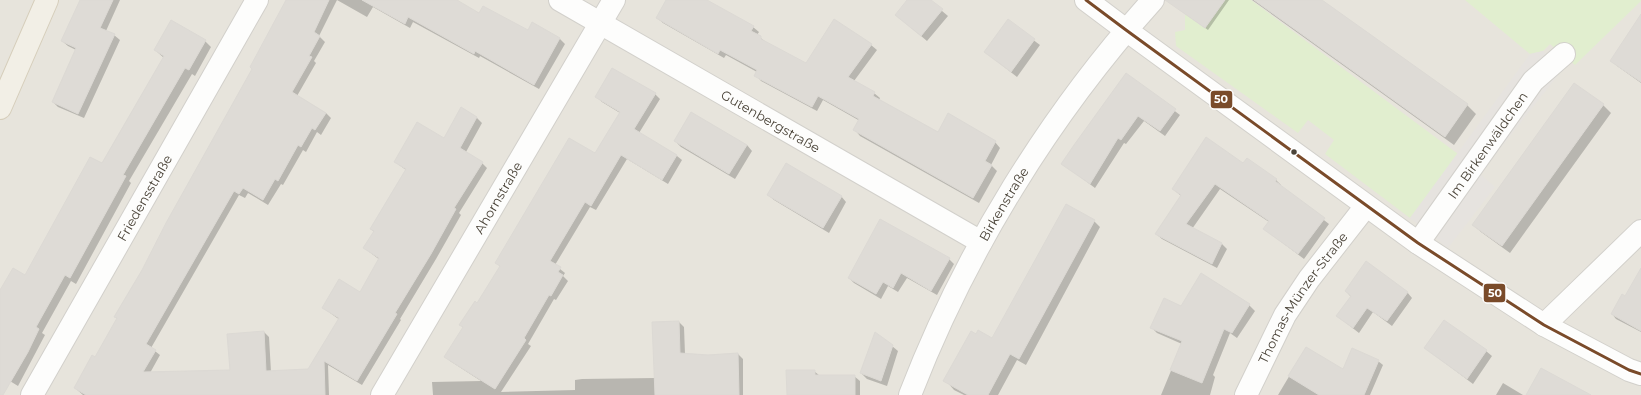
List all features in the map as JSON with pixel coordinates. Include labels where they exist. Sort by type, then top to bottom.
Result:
[{"type":"main road","points":[[0,108],[47,0]]},
{"type":"street","name":"Friedensstraße","points":[[32,395],[256,0]]},
{"type":"street","name":"Gutenbergstraße","points":[[560,0],[981,242]]},
{"type":"street","name":"Ahornstraße","points":[[382,395],[614,0]]},
{"type":"street","points":[[1086,0],[1418,243],[1544,325],[1629,370],[1641,374]]},
{"type":"street","name":"Birkenstraße","points":[[910,395],[926,352],[981,242],[1048,135],[1081,87],[1126,30],[1153,0]]},
{"type":"street","name":"Im Birkenwäldchen","points":[[1418,243],[1533,81],[1564,54]]},
{"type":"street","name":"Thomas-Münzer-Straße","points":[[1246,395],[1285,315],[1309,279],[1366,206]]},
{"type":"street","points":[[1544,325],[1641,231]]},
{"type":"shaded area","points":[[0,0],[1641,0],[1641,395],[0,395]]},
{"type":"shaded area","points":[[1543,51],[1563,69],[1480,174],[1495,187],[1448,248],[1410,218],[1530,54]]},
{"type":"green space","points":[[1215,0],[1251,0],[1458,154],[1410,218],[1325,154],[1334,140],[1308,120],[1298,133],[1176,46],[1175,32],[1185,30],[1185,14],[1205,28],[1215,14]]},
{"type":"green space","points":[[1465,0],[1641,1],[1575,65],[1550,44],[1543,51],[1530,54]]},
{"type":"building","points":[[80,0],[113,0],[100,28],[115,34],[78,114],[52,102],[76,48],[61,41]]},
{"type":"building","points":[[286,0],[329,0],[314,32],[320,36],[309,56],[312,57],[292,92],[326,113],[315,130],[312,128],[301,147],[298,145],[278,181],[275,179],[263,200],[243,188],[239,194],[234,191],[146,344],[156,350],[143,372],[230,370],[227,334],[264,331],[266,371],[308,369],[339,318],[322,308],[339,279],[360,292],[379,258],[363,248],[374,231],[370,229],[406,169],[394,162],[417,122],[444,138],[461,107],[477,117],[460,148],[483,162],[454,208],[456,209],[431,254],[395,313],[397,314],[357,381],[324,361],[325,395],[86,395],[74,388],[92,355],[95,357],[117,318],[114,317],[142,270],[166,223],[252,69],[250,67]]},
{"type":"building","points":[[362,0],[457,0],[479,13],[483,6],[528,30],[532,22],[560,38],[534,85],[475,51],[474,54],[408,17],[405,24]]},
{"type":"building","points":[[666,0],[707,0],[754,26],[751,31],[761,36],[761,39],[806,63],[834,19],[872,44],[848,77],[875,92],[873,96],[938,132],[948,113],[996,141],[985,161],[992,165],[973,198],[853,130],[859,119],[818,96],[812,107],[754,76],[757,70],[720,50],[718,54],[656,18]]},
{"type":"building","points":[[907,0],[931,0],[943,9],[921,36],[895,15]]},
{"type":"building","points":[[1165,0],[1225,0],[1205,28]]},
{"type":"building","points":[[1254,0],[1322,0],[1468,104],[1445,137]]},
{"type":"building","points":[[1641,14],[1641,82],[1610,61]]},
{"type":"building","points":[[1008,19],[1035,39],[1011,72],[984,52]]},
{"type":"building","points":[[171,20],[206,40],[189,70],[185,68],[123,175],[126,176],[70,278],[65,275],[36,327],[39,329],[28,352],[3,395],[0,395],[0,290],[13,268],[25,275],[90,157],[102,163],[164,56],[154,50]]},
{"type":"building","points":[[612,68],[656,93],[634,129],[677,155],[662,180],[621,155],[591,206],[585,202],[550,261],[561,267],[558,272],[563,275],[551,296],[549,295],[524,338],[526,340],[495,389],[444,357],[463,327],[459,325],[475,301],[477,303],[500,266],[495,263],[569,138],[595,153],[620,112],[595,97]]},
{"type":"building","points":[[1126,73],[1176,109],[1160,131],[1138,116],[1121,140],[1118,138],[1090,184],[1061,164]]},
{"type":"building","points":[[1574,83],[1604,104],[1502,246],[1472,225]]},
{"type":"building","points":[[691,112],[747,145],[729,174],[674,141]]},
{"type":"building","points":[[1206,137],[1243,163],[1247,158],[1277,179],[1275,181],[1325,218],[1298,254],[1263,229],[1269,221],[1215,184],[1186,224],[1222,243],[1212,264],[1155,234],[1181,195],[1172,189]]},
{"type":"building","points":[[786,163],[842,196],[823,228],[767,195]]},
{"type":"building","points":[[1066,204],[1095,220],[1019,359],[1010,354],[988,395],[968,395],[943,381],[971,331],[976,334],[978,330],[992,338]]},
{"type":"building","points":[[880,219],[950,258],[931,291],[901,273],[893,288],[883,282],[876,294],[848,278]]},
{"type":"building","points":[[1366,261],[1408,292],[1387,321],[1367,308],[1353,328],[1336,316],[1351,296],[1345,291]]},
{"type":"building","points":[[1641,268],[1641,331],[1611,314],[1622,294],[1625,296]]},
{"type":"building","points":[[1201,273],[1250,304],[1232,333],[1224,329],[1202,383],[1170,370],[1182,341],[1150,328],[1164,298],[1181,306]]},
{"type":"building","points":[[1444,320],[1487,350],[1467,379],[1424,348]]},
{"type":"building","points":[[679,321],[680,353],[708,355],[738,353],[739,395],[655,395],[652,322]]},
{"type":"building","points":[[875,332],[893,345],[881,381],[860,373]]},
{"type":"building","points":[[1306,347],[1343,369],[1352,348],[1379,360],[1364,395],[1319,395],[1288,376]]},
{"type":"building","points":[[1541,368],[1591,395],[1526,395]]},
{"type":"building","points":[[786,370],[815,370],[815,375],[855,375],[855,395],[787,395]]},
{"type":"transit line","name":"50","points":[[1086,0],[1418,243],[1544,325],[1629,370],[1641,374]]}]
